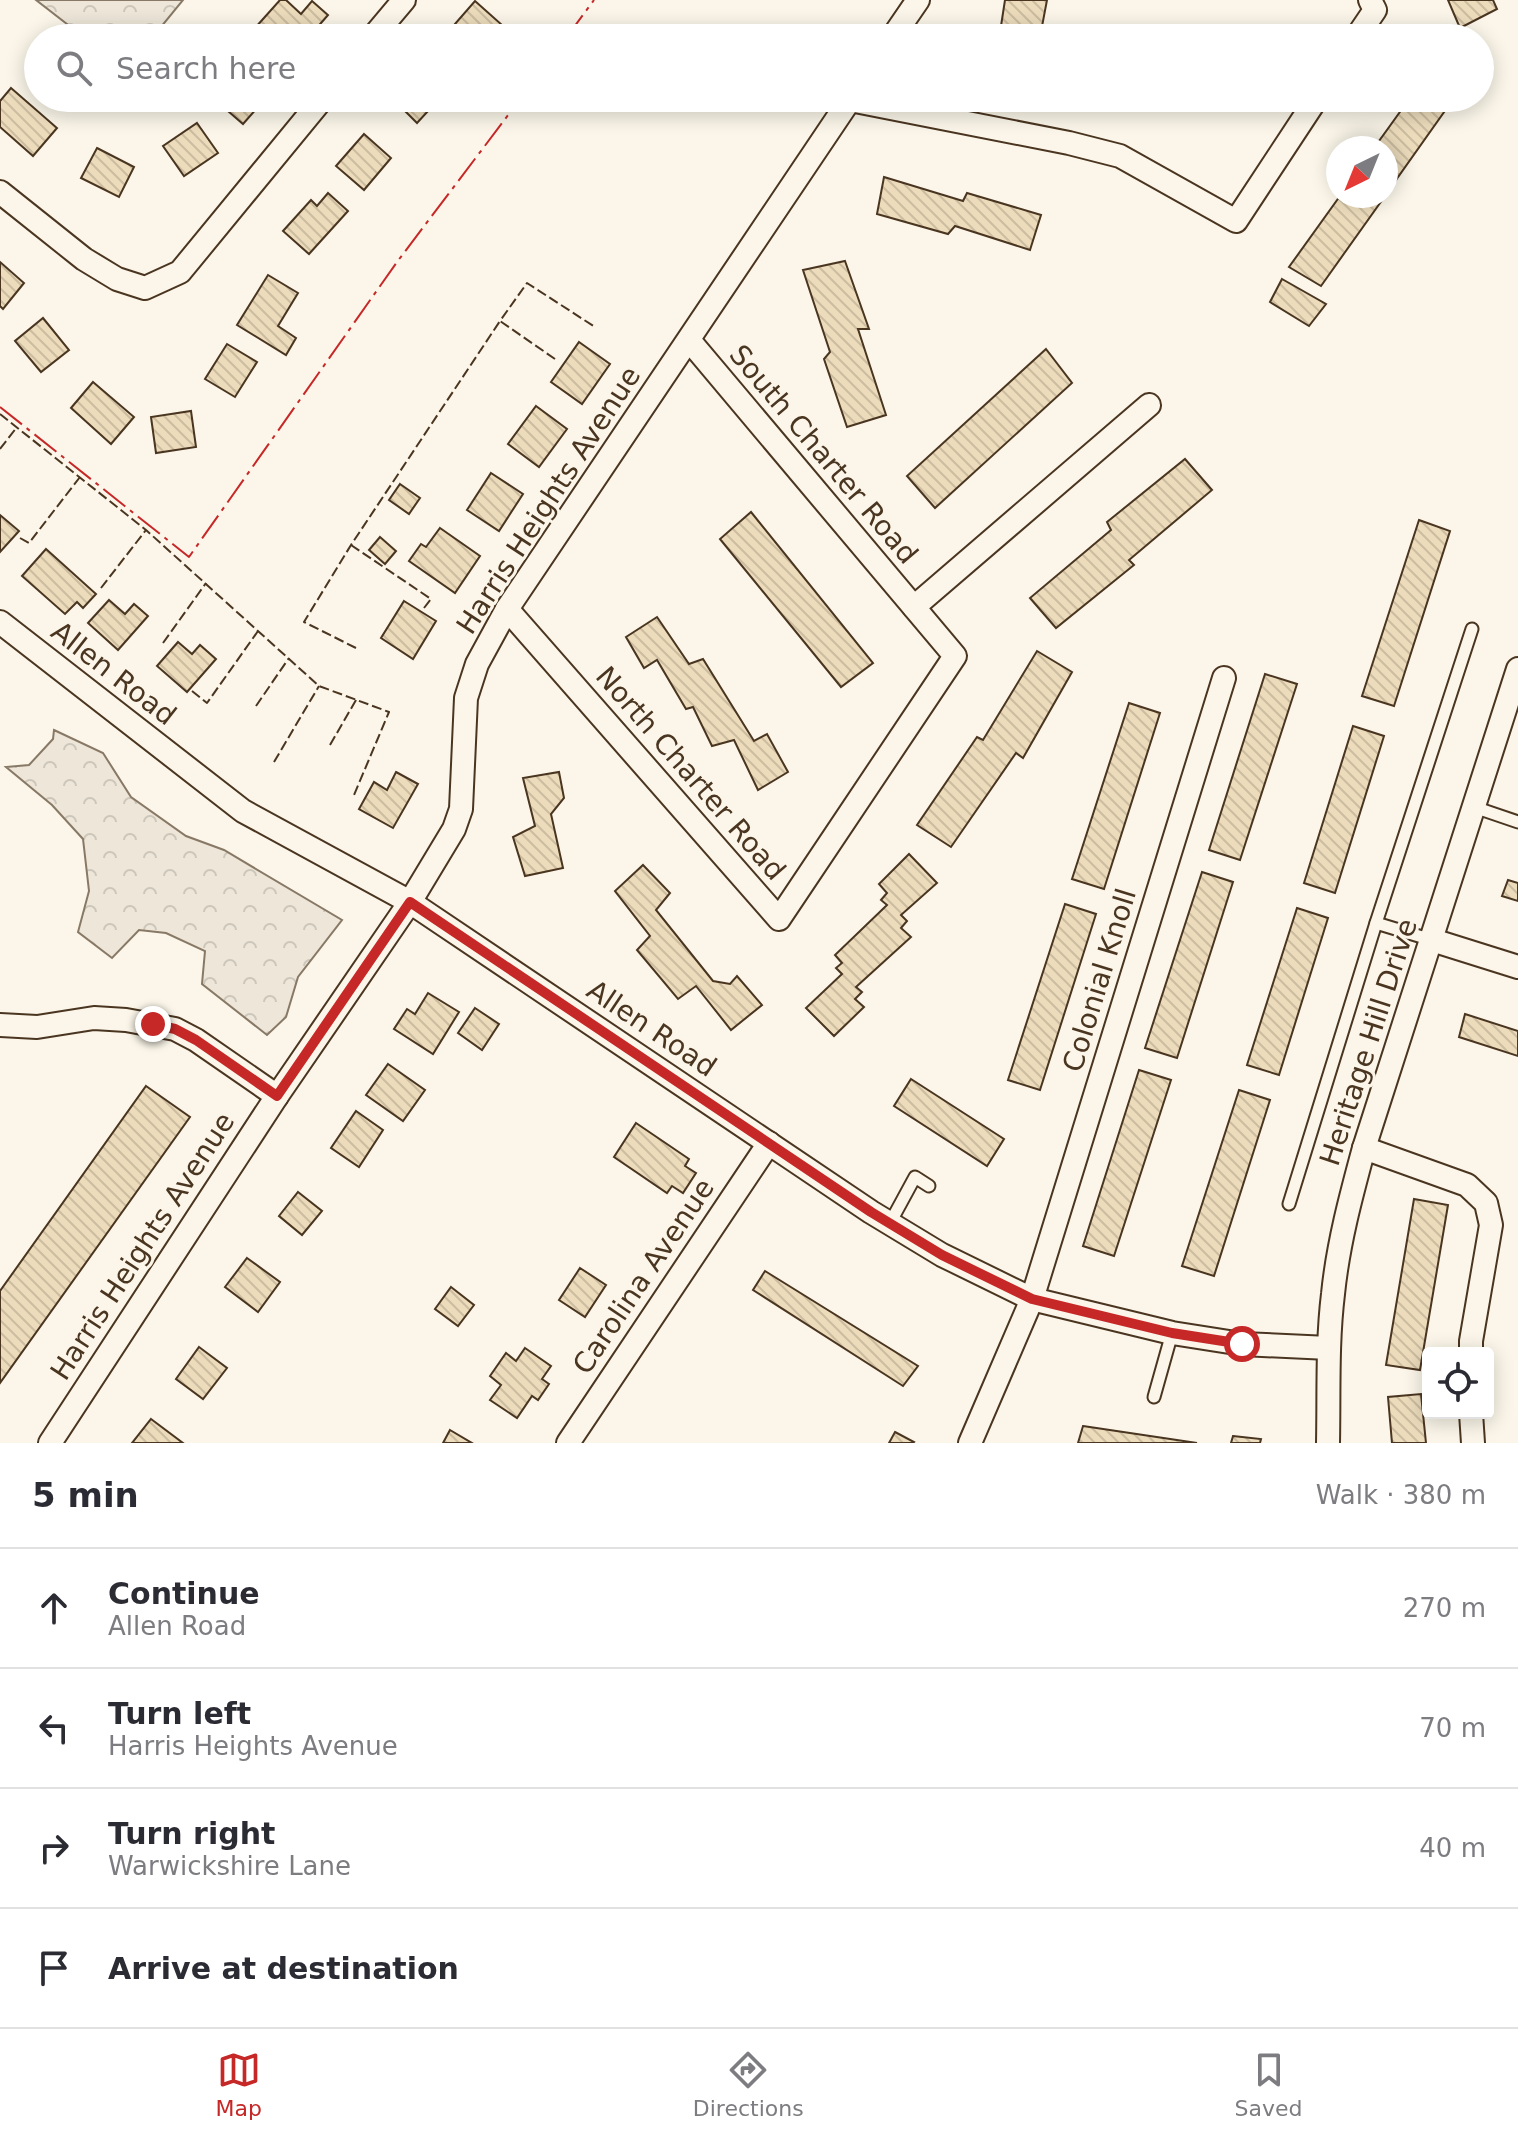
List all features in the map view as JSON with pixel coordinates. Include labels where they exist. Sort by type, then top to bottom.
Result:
[{"type":"street","points":[[384,24],[404,0]]},
{"type":"street","points":[[902,24],[918,0]]},
{"type":"street","points":[[1366,24],[1375,10],[1370,0]]},
{"type":"street","points":[[0,192],[84,259],[117,279],[145,288],[180,272],[311,112]]},
{"type":"street","name":"Harris Heights Avenue","points":[[50,1443],[277,1096],[410,902],[454,829],[461,809],[466,698],[477,664],[507,609],[842,112]]},
{"type":"street","points":[[915,112],[1120,156],[1236,221],[1308,112]]},
{"type":"street","name":"South Charter Road","points":[[689,340],[955,656]]},
{"type":"street","name":"South Charter Road","points":[[914,607],[1149,405]]},
{"type":"street","name":"North Charter Road","points":[[507,609],[779,919],[955,656]]},
{"type":"street","name":"Allen Road","points":[[0,622],[243,811],[410,902],[942,1255],[1032,1299],[1172,1333],[1242,1344],[1329,1348]]},
{"type":"street","name":"Heritage Hill Drive","points":[[1328,1443],[1333,1293],[1346,1216],[1364,1148],[1518,669]]},
{"type":"street","name":"Colonial Knoll","points":[[970,1443],[1032,1299],[1224,678]]},
{"type":"street","points":[[1432,940],[1518,967]]},
{"type":"street","points":[[0,1025],[37,1027],[94,1018],[175,1029],[277,1096]]},
{"type":"street","name":"Carolina Avenue","points":[[568,1443],[769,1143]]},
{"type":"street","points":[[1364,1148],[1467,1185],[1486,1203],[1491,1225],[1471,1347]]},
{"type":"street","points":[[1471,1419],[1473,1443]]},
{"type":"lane","points":[[1289,1204],[1472,629]]},
{"type":"lane","points":[[1474,807],[1518,822]]},
{"type":"lane","points":[[1376,923],[1432,940]]},
{"type":"lane","points":[[890,1223],[915,1177],[929,1186]]},
{"type":"lane","points":[[1154,1397],[1172,1333]]},
{"type":"green space","points":[[36,0],[183,0],[163,24],[67,24]]},
{"type":"green space","points":[[54,730],[103,753],[131,797],[186,836],[224,850],[342,920],[298,977],[286,1017],[267,1035],[202,984],[205,951],[166,933],[139,930],[112,958],[78,932],[89,891],[83,839],[52,805],[6,767],[29,765],[53,739]]},
{"type":"building","points":[[280,0],[286,0],[301,14],[312,1],[328,15],[320,24],[259,24]]},
{"type":"building","points":[[1005,0],[1047,0],[1042,24],[1001,24]]},
{"type":"building","points":[[1448,0],[1493,0],[1497,9],[1468,24],[1458,24]]},
{"type":"building","points":[[475,1],[501,24],[455,24]]},
{"type":"building","points":[[11,88],[24,99],[24,112],[39,112],[57,128],[33,156],[0,127],[0,101]]},
{"type":"building","points":[[229,112],[254,112],[243,124]]},
{"type":"building","points":[[406,112],[427,112],[417,123]]},
{"type":"building","points":[[1400,112],[1444,112],[1398,177],[1398,136],[1383,136]]},
{"type":"building","points":[[197,123],[218,153],[184,176],[163,146]]},
{"type":"building","points":[[364,134],[391,158],[364,190],[336,166]]},
{"type":"building","points":[[97,148],[134,167],[119,197],[81,178]]},
{"type":"building","points":[[884,177],[963,201],[967,193],[1041,215],[1030,250],[955,226],[948,234],[877,214]]},
{"type":"building","points":[[328,193],[348,211],[309,254],[283,231],[311,200],[317,206]]},
{"type":"building","points":[[1331,208],[1376,208],[1321,286],[1289,267]]},
{"type":"building","points":[[845,261],[869,329],[858,329],[886,415],[847,427],[824,359],[830,352],[803,270]]},
{"type":"building","points":[[0,262],[24,283],[3,309],[0,306]]},
{"type":"building","points":[[268,275],[298,293],[278,326],[296,338],[286,355],[237,325]]},
{"type":"building","points":[[1282,279],[1326,304],[1309,326],[1270,302]]},
{"type":"building","points":[[43,318],[69,350],[41,372],[15,341]]},
{"type":"building","points":[[579,342],[610,364],[582,404],[551,382]]},
{"type":"building","points":[[227,344],[257,362],[235,397],[205,379]]},
{"type":"building","points":[[1046,349],[1072,383],[935,508],[907,476]]},
{"type":"building","points":[[93,382],[134,417],[111,444],[71,408]]},
{"type":"building","points":[[536,406],[567,429],[539,467],[508,444]]},
{"type":"building","points":[[191,411],[196,447],[156,453],[151,417]]},
{"type":"building","points":[[1185,459],[1212,490],[1129,560],[1134,565],[1056,628],[1030,598],[1111,530],[1107,522]]},
{"type":"building","points":[[491,473],[523,494],[499,531],[467,510]]},
{"type":"building","points":[[400,484],[420,498],[409,514],[389,500]]},
{"type":"building","points":[[751,512],[873,663],[841,687],[720,539]]},
{"type":"building","points":[[0,515],[19,531],[0,552]]},
{"type":"building","points":[[1419,520],[1450,531],[1394,706],[1362,696]]},
{"type":"building","points":[[440,528],[480,556],[455,593],[409,561],[421,544],[426,547]]},
{"type":"building","points":[[380,537],[396,551],[385,564],[369,550]]},
{"type":"building","points":[[46,549],[96,594],[83,608],[77,602],[65,614],[22,576]]},
{"type":"building","points":[[109,600],[125,614],[134,604],[148,616],[118,650],[88,623]]},
{"type":"building","points":[[404,601],[436,621],[413,659],[381,638]]},
{"type":"building","points":[[657,617],[689,664],[703,659],[754,741],[767,734],[788,772],[758,790],[734,740],[712,746],[693,707],[686,709],[657,660],[644,668],[626,637]]},
{"type":"building","points":[[178,642],[192,654],[200,645],[216,659],[187,692],[157,666]]},
{"type":"building","points":[[1037,651],[1072,672],[1023,758],[1016,753],[951,847],[917,825],[977,737],[983,740]]},
{"type":"building","points":[[1265,674],[1297,684],[1240,860],[1209,850]]},
{"type":"building","points":[[1129,703],[1160,713],[1104,889],[1072,879]]},
{"type":"building","points":[[1353,726],[1384,736],[1335,893],[1304,883]]},
{"type":"building","points":[[396,772],[418,784],[393,828],[359,809],[374,782],[387,790]]},
{"type":"building","points":[[559,772],[564,798],[551,814],[563,868],[525,876],[513,837],[535,826],[523,778]]},
{"type":"building","points":[[909,854],[937,883],[901,915],[907,921],[901,928],[911,937],[856,987],[862,992],[855,999],[864,1007],[834,1036],[806,1008],[842,974],[836,968],[842,963],[835,955],[887,905],[881,900],[887,893],[879,884]]},
{"type":"building","points":[[643,865],[670,893],[656,910],[713,981],[730,984],[737,976],[762,1005],[731,1030],[696,986],[678,999],[637,950],[650,936],[615,891]]},
{"type":"building","points":[[1202,872],[1233,882],[1177,1058],[1145,1048]]},
{"type":"building","points":[[1508,880],[1518,883],[1518,901],[1502,896]]},
{"type":"building","points":[[1065,904],[1096,914],[1040,1090],[1008,1080]]},
{"type":"building","points":[[1297,908],[1328,918],[1279,1075],[1247,1065]]},
{"type":"building","points":[[428,993],[459,1012],[433,1054],[394,1029],[407,1009],[415,1014]]},
{"type":"building","points":[[475,1008],[499,1024],[482,1050],[458,1033]]},
{"type":"building","points":[[1465,1014],[1518,1031],[1518,1056],[1459,1037]]},
{"type":"building","points":[[388,1064],[425,1090],[403,1121],[366,1095]]},
{"type":"building","points":[[1139,1070],[1171,1080],[1114,1256],[1083,1246]]},
{"type":"building","points":[[911,1079],[1004,1139],[987,1166],[894,1106]]},
{"type":"building","points":[[146,1086],[190,1117],[0,1383],[0,1291]]},
{"type":"building","points":[[1239,1090],[1270,1100],[1214,1276],[1182,1266]]},
{"type":"building","points":[[356,1111],[383,1130],[359,1167],[331,1148]]},
{"type":"building","points":[[636,1123],[689,1159],[685,1166],[696,1173],[683,1193],[672,1186],[667,1193],[614,1157]]},
{"type":"building","points":[[298,1192],[322,1211],[302,1235],[279,1216]]},
{"type":"building","points":[[1414,1199],[1448,1205],[1420,1370],[1386,1365]]},
{"type":"building","points":[[247,1258],[280,1282],[258,1312],[225,1287]]},
{"type":"building","points":[[580,1268],[606,1285],[585,1317],[559,1300]]},
{"type":"building","points":[[765,1271],[918,1366],[903,1386],[753,1290]]},
{"type":"building","points":[[451,1287],[474,1305],[458,1326],[435,1309]]},
{"type":"building","points":[[199,1347],[227,1368],[203,1399],[176,1379]]},
{"type":"building","points":[[525,1348],[551,1366],[542,1379],[549,1384],[538,1400],[532,1396],[517,1418],[490,1400],[501,1385],[490,1376],[506,1353],[516,1361]]},
{"type":"building","points":[[1421,1394],[1426,1443],[1392,1443],[1388,1397]]},
{"type":"building","points":[[151,1419],[183,1443],[132,1443]]},
{"type":"building","points":[[1083,1426],[1197,1443],[1078,1443]]},
{"type":"building","points":[[450,1430],[472,1443],[443,1443]]},
{"type":"building","points":[[895,1432],[914,1442],[889,1443]]},
{"type":"building","points":[[1233,1436],[1261,1439],[1260,1443],[1231,1443]]},
{"type":"fence","points":[[555,359],[500,321],[527,283],[595,327]]},
{"type":"fence","points":[[356,648],[304,622],[351,545],[500,321]]},
{"type":"fence","points":[[0,414],[146,530],[319,686],[389,712],[354,795]]},
{"type":"fence","points":[[0,449],[17,427]]},
{"type":"fence","points":[[20,538],[29,543],[80,477]]},
{"type":"fence","points":[[101,588],[146,530]]},
{"type":"fence","points":[[351,545],[431,599],[424,608]]},
{"type":"fence","points":[[163,643],[206,583]]},
{"type":"fence","points":[[192,691],[207,703],[258,631]]},
{"type":"fence","points":[[256,706],[289,658]]},
{"type":"fence","points":[[274,762],[319,686]]},
{"type":"fence","points":[[330,745],[356,700]]},
{"type":"power","points":[[576,24],[594,0]]},
{"type":"power","points":[[0,407],[189,557],[397,262],[510,112]]},
{"type":"route","points":[[153,1024],[175,1029],[196,1040],[277,1096],[410,902],[871,1212],[942,1255],[1032,1299],[1172,1333],[1242,1344]]}]
